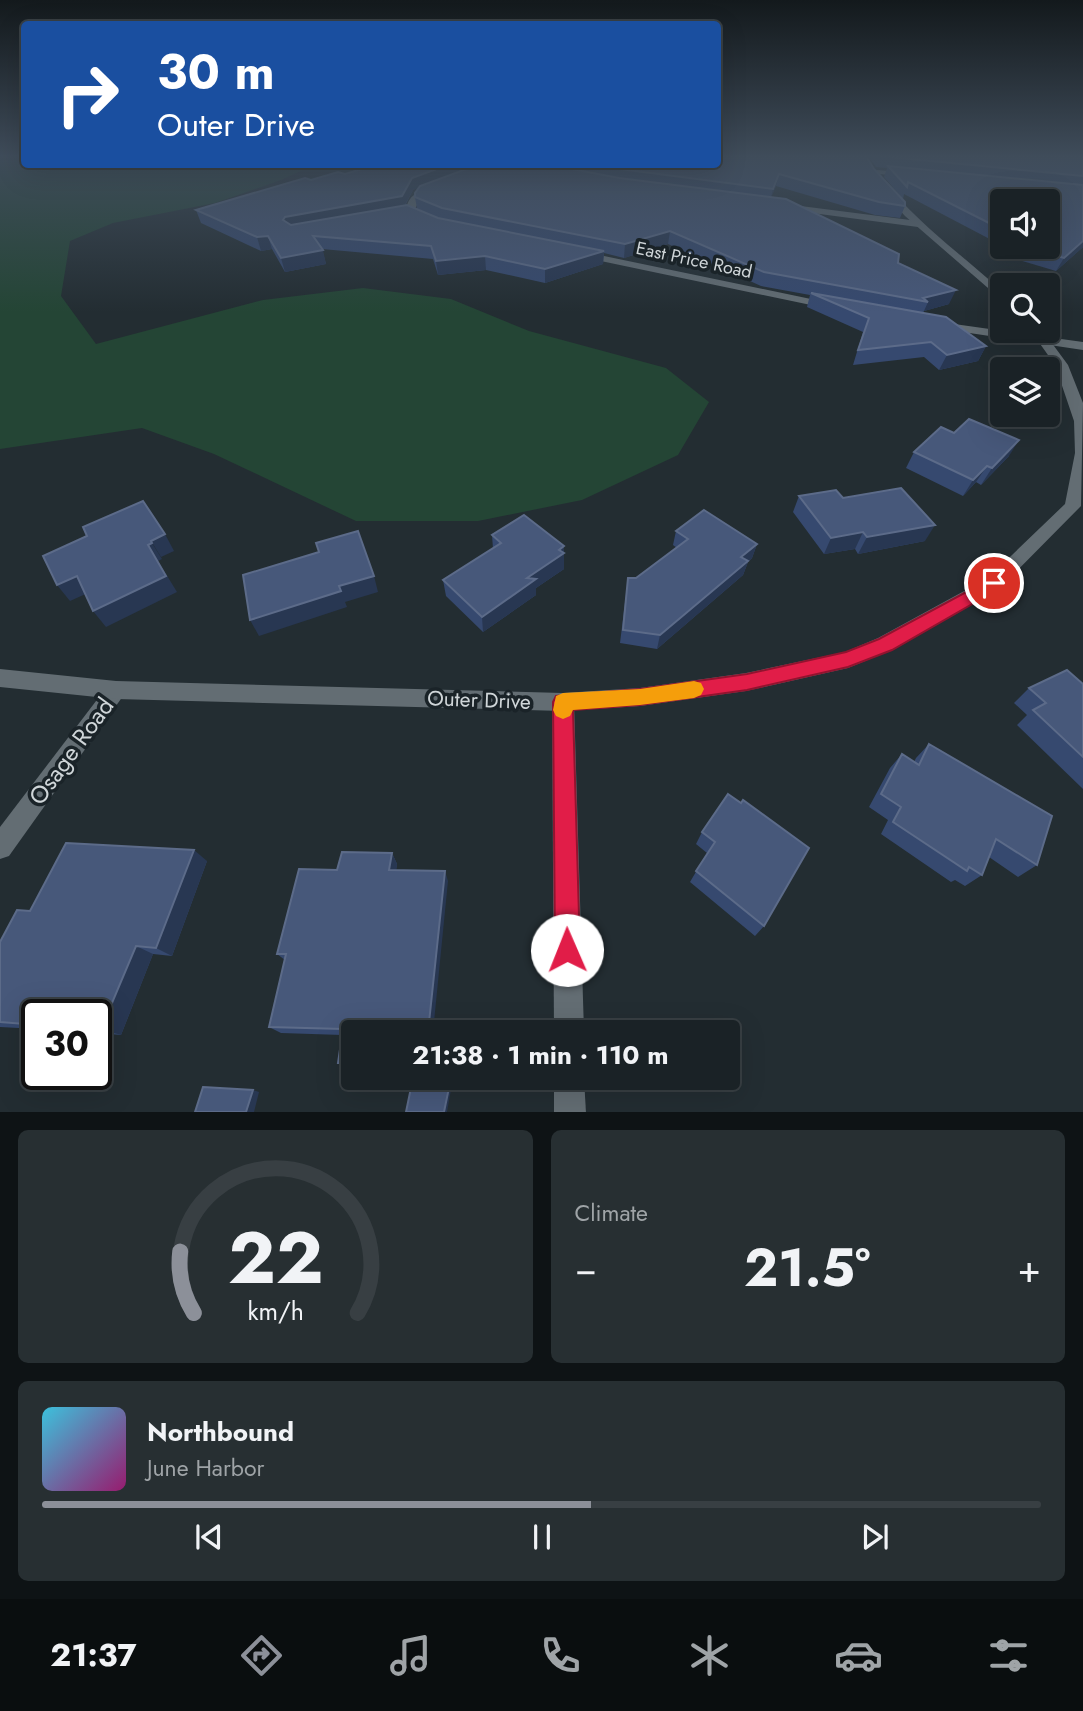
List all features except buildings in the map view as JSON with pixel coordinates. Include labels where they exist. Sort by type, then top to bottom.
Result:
[{"type":"street","points":[[410,208],[410,212]]},
{"type":"street","points":[[792,208],[918,224]]},
{"type":"street","points":[[903,208],[990,287]]},
{"type":"street","points":[[397,214],[410,212],[422,219]]},
{"type":"street","name":"East Price Road","points":[[566,251],[843,309]]},
{"type":"street","points":[[934,325],[990,333]]},
{"type":"street","points":[[1049,343],[1066,377],[1083,436],[1078,507]]},
{"type":"street","points":[[1057,343],[1083,346]]},
{"type":"street","name":"Outer Drive","points":[[0,678],[116,690],[563,702],[640,697],[747,682],[848,660],[885,644],[994,583],[1078,507]]},
{"type":"street","name":"Osage Road","points":[[0,847],[116,690]]},
{"type":"street","points":[[563,702],[569,1020]]},
{"type":"street","points":[[569,1090],[570,1112]]},
{"type":"green space","points":[[0,208],[190,208],[113,223],[70,241],[61,296],[96,344],[263,300],[363,288],[451,299],[529,331],[666,368],[709,402],[678,455],[582,500],[478,521],[356,521],[214,454],[142,428],[0,449]]},
{"type":"slow traffic","points":[[563,710],[563,702],[640,697],[694,689]]},
{"type":"route","points":[[567,950],[563,702],[640,697],[747,682],[848,660],[885,644],[994,583]]}]
